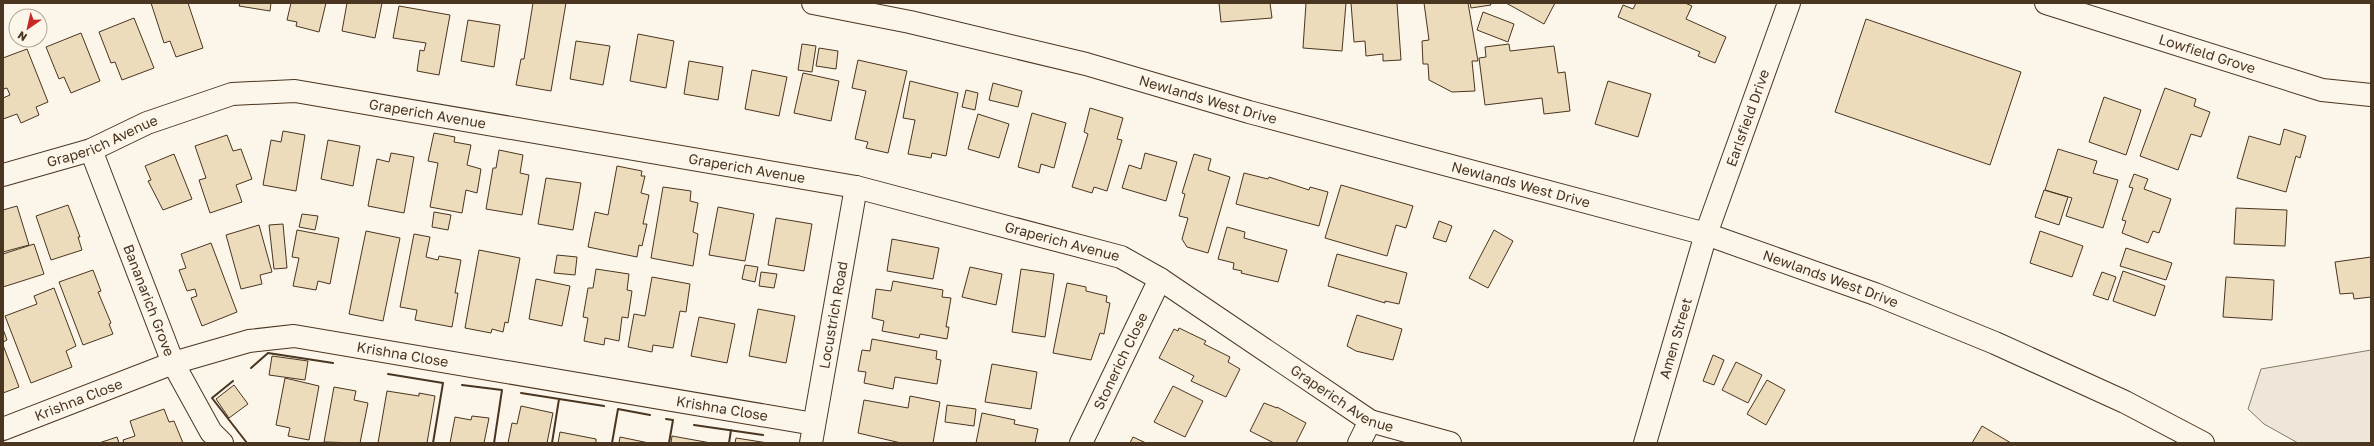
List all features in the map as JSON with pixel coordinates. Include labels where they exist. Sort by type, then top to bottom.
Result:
[{"type":"street","name":"Newlands West Drive","points":[[813,3],[910,22],[1086,64],[1249,112],[1706,234],[1875,294],[1995,343],[2125,402],[2203,443]]},
{"type":"street","name":"Earlsfield Drive","points":[[1706,234],[1789,3]]},
{"type":"street","name":"Lowfield Grove","points":[[2046,3],[2322,90],[2371,95]]},
{"type":"street","name":"Graperich Avenue","points":[[3,176],[91,150],[147,123],[232,94],[295,91],[856,186],[1121,257],[1160,279],[1370,421],[1450,443]]},
{"type":"street","name":"Bananarich Grove","points":[[91,150],[173,364],[211,432],[222,443]]},
{"type":"street","name":"Locustrich Road","points":[[812,433],[856,186]]},
{"type":"street","name":"Amen Street","points":[[1645,443],[1706,234]]},
{"type":"street","name":"Stonerich Close","points":[[1081,443],[1160,279]]},
{"type":"street","name":"Krishna Close","points":[[3,429],[173,364],[249,341],[294,336],[812,433]]},
{"type":"street","points":[[1359,443],[1370,421]]},
{"type":"shaded area","points":[[2371,350],[2371,443],[2298,443],[2264,424],[2248,409],[2261,369]]},
{"type":"building","points":[[151,3],[188,3],[203,48],[176,57],[170,41],[164,43]]},
{"type":"building","points":[[240,3],[271,3],[270,11],[239,6]]},
{"type":"building","points":[[291,3],[326,3],[319,32],[296,26],[297,22],[287,20]]},
{"type":"building","points":[[347,3],[382,3],[375,38],[342,31]]},
{"type":"building","points":[[533,3],[566,3],[551,91],[516,85],[521,59],[524,59]]},
{"type":"building","points":[[1219,3],[1270,3],[1272,18],[1221,22]]},
{"type":"building","points":[[1306,3],[1346,3],[1342,51],[1303,48]]},
{"type":"building","points":[[1351,3],[1397,3],[1401,60],[1383,61],[1383,54],[1366,56],[1365,41],[1354,42]]},
{"type":"building","points":[[1424,3],[1468,3],[1478,61],[1472,61],[1475,91],[1452,92],[1429,80],[1428,64],[1423,64],[1422,41],[1429,40]]},
{"type":"building","points":[[1470,3],[1490,3],[1491,5],[1471,8]]},
{"type":"building","points":[[1506,3],[1555,3],[1544,24]]},
{"type":"building","points":[[1636,3],[1685,3],[1692,6],[1686,19],[1726,37],[1715,63],[1698,56],[1700,52],[1618,17],[1623,5],[1633,9]]},
{"type":"building","points":[[399,6],[450,15],[439,75],[417,71],[420,50],[424,51],[426,43],[393,38]]},
{"type":"building","points":[[1483,12],[1514,24],[1508,42],[1477,30]]},
{"type":"building","points":[[134,18],[154,68],[122,80],[115,62],[111,63],[99,32]]},
{"type":"building","points":[[1866,19],[2021,72],[1990,165],[1835,112]]},
{"type":"building","points":[[468,20],[500,25],[494,67],[461,61]]},
{"type":"building","points":[[81,33],[100,81],[71,93],[64,77],[59,79],[46,48]]},
{"type":"building","points":[[638,34],[674,41],[666,88],[630,81]]},
{"type":"building","points":[[576,41],[610,46],[603,85],[570,79]]},
{"type":"building","points":[[802,44],[816,46],[812,72],[798,70]]},
{"type":"building","points":[[1509,44],[1510,51],[1554,46],[1558,73],[1565,72],[1570,111],[1544,114],[1542,98],[1485,105],[1479,58],[1486,57],[1485,47]]},
{"type":"building","points":[[819,48],[838,51],[836,69],[816,66]]},
{"type":"building","points":[[27,49],[48,102],[36,107],[39,115],[21,123],[17,114],[3,119],[3,98],[10,95],[7,88],[3,89],[3,58]]},
{"type":"building","points":[[858,60],[907,71],[888,153],[866,148],[868,142],[855,139],[866,91],[852,88]]},
{"type":"building","points":[[689,61],[723,67],[718,100],[684,94]]},
{"type":"building","points":[[752,70],[787,77],[779,116],[745,109]]},
{"type":"building","points":[[803,73],[839,81],[831,121],[794,113]]},
{"type":"building","points":[[910,81],[958,93],[946,156],[932,153],[931,158],[908,154],[915,120],[903,118]]},
{"type":"building","points":[[1608,81],[1651,94],[1638,137],[1595,124]]},
{"type":"building","points":[[993,83],[1022,91],[1018,107],[989,100]]},
{"type":"building","points":[[2165,88],[2196,99],[2194,106],[2210,112],[2201,137],[2191,134],[2178,170],[2140,156]]},
{"type":"building","points":[[966,90],[978,93],[975,110],[962,107]]},
{"type":"building","points":[[2104,97],[2141,110],[2126,155],[2089,142]]},
{"type":"building","points":[[1090,108],[1123,118],[1117,139],[1122,140],[1107,191],[1094,187],[1092,193],[1072,187],[1088,134],[1084,132]]},
{"type":"building","points":[[1032,113],[1066,123],[1054,168],[1041,164],[1039,173],[1018,167]]},
{"type":"building","points":[[978,114],[1009,124],[999,158],[968,149]]},
{"type":"building","points":[[2284,129],[2306,136],[2300,158],[2296,156],[2286,192],[2237,178],[2249,136],[2280,145]]},
{"type":"building","points":[[283,131],[305,135],[296,191],[263,185],[271,140],[281,142]]},
{"type":"building","points":[[434,133],[455,137],[454,142],[471,145],[467,165],[481,169],[477,193],[466,190],[462,213],[430,207],[438,163],[428,161]]},
{"type":"building","points":[[227,135],[233,151],[241,149],[252,179],[236,185],[242,202],[210,213],[199,180],[206,178],[195,146]]},
{"type":"building","points":[[328,140],[360,146],[353,186],[321,179]]},
{"type":"building","points":[[2058,149],[2097,161],[2093,173],[2118,180],[2103,228],[2066,216],[2072,198],[2045,190]]},
{"type":"building","points":[[499,150],[523,155],[520,173],[529,175],[522,215],[486,209],[493,168],[496,168]]},
{"type":"building","points":[[391,153],[414,157],[404,213],[368,206],[377,159],[389,162]]},
{"type":"building","points":[[1145,153],[1177,162],[1166,201],[1122,188],[1129,165],[1141,169]]},
{"type":"building","points":[[174,154],[192,199],[163,210],[148,181],[151,180],[145,166]]},
{"type":"building","points":[[1194,154],[1211,159],[1208,170],[1230,177],[1208,253],[1187,247],[1182,239],[1188,218],[1179,216],[1185,194],[1182,193]]},
{"type":"building","points":[[617,166],[642,171],[641,176],[645,176],[641,193],[649,195],[643,224],[647,224],[642,246],[639,245],[637,257],[588,247],[595,212],[608,215]]},
{"type":"building","points":[[1244,173],[1268,179],[1269,177],[1309,190],[1310,187],[1328,192],[1319,226],[1236,204]]},
{"type":"building","points":[[2134,174],[2148,179],[2144,189],[2171,199],[2159,233],[2153,231],[2148,243],[2122,233],[2126,221],[2122,220],[2133,188],[2129,187]]},
{"type":"building","points":[[546,178],[581,183],[573,230],[538,224]]},
{"type":"building","points":[[1341,185],[1413,206],[1406,228],[1396,225],[1387,256],[1325,238]]},
{"type":"building","points":[[663,187],[691,191],[690,201],[698,203],[693,232],[698,234],[693,266],[651,258]]},
{"type":"building","points":[[2044,190],[2068,197],[2059,225],[2035,217]]},
{"type":"building","points":[[68,205],[80,237],[78,237],[82,250],[51,260],[36,216]]},
{"type":"building","points":[[17,206],[29,245],[3,252],[3,210]]},
{"type":"building","points":[[718,207],[754,214],[745,261],[709,255]]},
{"type":"building","points":[[2236,208],[2287,210],[2285,246],[2234,244]]},
{"type":"building","points":[[434,212],[451,215],[448,230],[432,227]]},
{"type":"building","points":[[302,214],[318,216],[315,230],[299,227]]},
{"type":"building","points":[[776,218],[812,224],[804,271],[768,265]]},
{"type":"building","points":[[1439,221],[1452,226],[1446,242],[1433,238]]},
{"type":"building","points":[[283,224],[287,268],[274,269],[269,225]]},
{"type":"building","points":[[259,225],[272,272],[260,275],[262,284],[241,289],[226,235]]},
{"type":"building","points":[[1227,227],[1245,232],[1244,238],[1287,250],[1278,282],[1241,273],[1242,271],[1233,269],[1234,263],[1218,259]]},
{"type":"building","points":[[297,230],[339,238],[330,284],[318,281],[316,290],[293,286],[299,258],[292,257]]},
{"type":"building","points":[[1494,230],[1513,241],[1488,288],[1469,278]]},
{"type":"building","points":[[366,231],[400,238],[383,321],[349,314]]},
{"type":"building","points":[[2040,231],[2083,246],[2072,277],[2030,263]]},
{"type":"building","points":[[414,234],[430,237],[426,257],[438,260],[439,256],[461,260],[455,293],[458,293],[452,327],[415,320],[417,310],[400,307]]},
{"type":"building","points":[[892,239],[939,248],[933,279],[887,271]]},
{"type":"building","points":[[211,243],[237,312],[202,326],[191,298],[197,296],[195,289],[187,291],[179,270],[186,268],[181,254]]},
{"type":"building","points":[[34,244],[44,274],[3,287],[3,254]]},
{"type":"building","points":[[2126,248],[2172,263],[2166,280],[2120,266]]},
{"type":"building","points":[[479,250],[520,258],[508,323],[505,322],[503,332],[492,329],[491,333],[465,328]]},
{"type":"building","points":[[1337,254],[1407,273],[1399,304],[1385,301],[1385,303],[1328,286]]},
{"type":"building","points":[[557,255],[577,257],[575,275],[554,273]]},
{"type":"building","points":[[2371,257],[2371,297],[2354,299],[2353,293],[2340,294],[2335,262]]},
{"type":"building","points":[[745,265],[758,267],[755,282],[742,279]]},
{"type":"building","points":[[970,267],[1002,274],[996,305],[962,297]]},
{"type":"building","points":[[596,269],[629,274],[627,290],[632,291],[628,318],[622,317],[619,341],[605,338],[604,345],[584,341],[588,318],[583,317],[588,288],[593,288]]},
{"type":"building","points":[[1021,269],[1054,274],[1045,337],[1012,332]]},
{"type":"building","points":[[93,270],[101,291],[98,292],[111,323],[109,324],[113,334],[83,345],[59,282]]},
{"type":"building","points":[[2123,271],[2165,286],[2155,316],[2113,301]]},
{"type":"building","points":[[761,272],[777,274],[774,288],[759,286]]},
{"type":"building","points":[[2102,272],[2116,277],[2108,300],[2093,295]]},
{"type":"building","points":[[652,277],[690,284],[686,312],[680,311],[673,348],[653,345],[652,352],[628,347],[634,314],[645,316]]},
{"type":"building","points":[[2226,277],[2274,280],[2272,320],[2223,317]]},
{"type":"building","points":[[536,279],[570,286],[562,326],[529,319]]},
{"type":"building","points":[[893,281],[943,290],[942,297],[951,298],[946,327],[949,327],[947,339],[920,334],[919,338],[882,331],[884,321],[872,318],[876,289],[891,291]]},
{"type":"building","points":[[1067,283],[1086,287],[1086,291],[1107,296],[1106,302],[1110,303],[1104,334],[1100,333],[1091,360],[1053,353]]},
{"type":"building","points":[[54,288],[76,346],[66,351],[72,367],[31,383],[5,316],[37,304],[34,296]]},
{"type":"building","points":[[758,309],[795,316],[786,363],[749,356]]},
{"type":"building","points":[[1357,315],[1402,329],[1393,360],[1356,351],[1347,346]]},
{"type":"building","points":[[699,317],[735,324],[727,363],[691,356]]},
{"type":"building","points":[[1179,328],[1206,341],[1204,344],[1230,357],[1228,362],[1240,369],[1226,397],[1191,381],[1194,376],[1159,358],[1174,329],[1178,331]]},
{"type":"building","points":[[3,329],[7,340],[3,342]]},
{"type":"building","points":[[872,339],[937,351],[936,359],[941,360],[937,384],[895,377],[893,389],[864,383],[866,372],[858,371],[862,350],[870,351]]},
{"type":"building","points":[[3,345],[19,387],[3,393]]},
{"type":"building","points":[[1713,355],[1724,360],[1714,385],[1703,381]]},
{"type":"building","points":[[272,356],[308,361],[305,380],[269,375]]},
{"type":"building","points":[[1736,362],[1762,375],[1748,403],[1722,390]]},
{"type":"building","points":[[992,364],[1037,372],[1031,409],[985,402]]},
{"type":"building","points":[[285,378],[319,386],[309,440],[288,436],[290,428],[276,425]]},
{"type":"building","points":[[1767,380],[1785,390],[1766,425],[1747,414]]},
{"type":"building","points":[[234,385],[248,404],[229,418],[216,399]]},
{"type":"building","points":[[1173,386],[1203,401],[1185,437],[1154,422]]},
{"type":"building","points":[[334,387],[356,391],[354,400],[368,403],[360,443],[324,442]]},
{"type":"building","points":[[387,391],[419,396],[419,393],[435,396],[427,443],[378,443]]},
{"type":"building","points":[[910,396],[940,402],[933,443],[901,443],[858,433],[864,400],[908,408]]},
{"type":"building","points":[[1264,403],[1277,407],[1306,423],[1296,443],[1274,443],[1250,431]]},
{"type":"building","points":[[947,405],[976,409],[974,426],[945,422]]},
{"type":"building","points":[[521,406],[553,413],[547,443],[508,443],[512,423],[517,424]]},
{"type":"building","points":[[164,409],[169,422],[174,421],[183,443],[124,443],[123,440],[135,436],[130,421]]},
{"type":"building","points":[[982,413],[1015,420],[1014,424],[1038,429],[1035,443],[976,443]]},
{"type":"building","points":[[472,416],[489,418],[484,443],[450,443],[455,417],[471,420]]},
{"type":"building","points":[[1982,426],[2011,443],[1972,443]]},
{"type":"building","points":[[560,432],[596,439],[596,443],[558,443]]},
{"type":"building","points":[[672,436],[711,443],[671,443]]},
{"type":"building","points":[[117,437],[119,443],[99,443]]},
{"type":"building","points":[[620,437],[649,443],[619,443]]},
{"type":"building","points":[[1133,437],[1146,443],[1130,443]]},
{"type":"building","points":[[736,438],[768,443],[735,443]]},
{"type":"wall","points":[[251,368],[268,353],[333,363]]},
{"type":"wall","points":[[388,374],[443,383],[433,443]]},
{"type":"wall","points":[[233,381],[212,398],[247,443]]},
{"type":"wall","points":[[462,385],[502,390],[494,443]]},
{"type":"wall","points":[[521,393],[604,406]]},
{"type":"wall","points":[[552,443],[559,399]]},
{"type":"wall","points":[[612,443],[618,409],[650,415]]},
{"type":"wall","points":[[666,419],[673,420],[669,443]]},
{"type":"wall","points":[[694,425],[763,435]]},
{"type":"wall","points":[[729,443],[731,430]]}]
